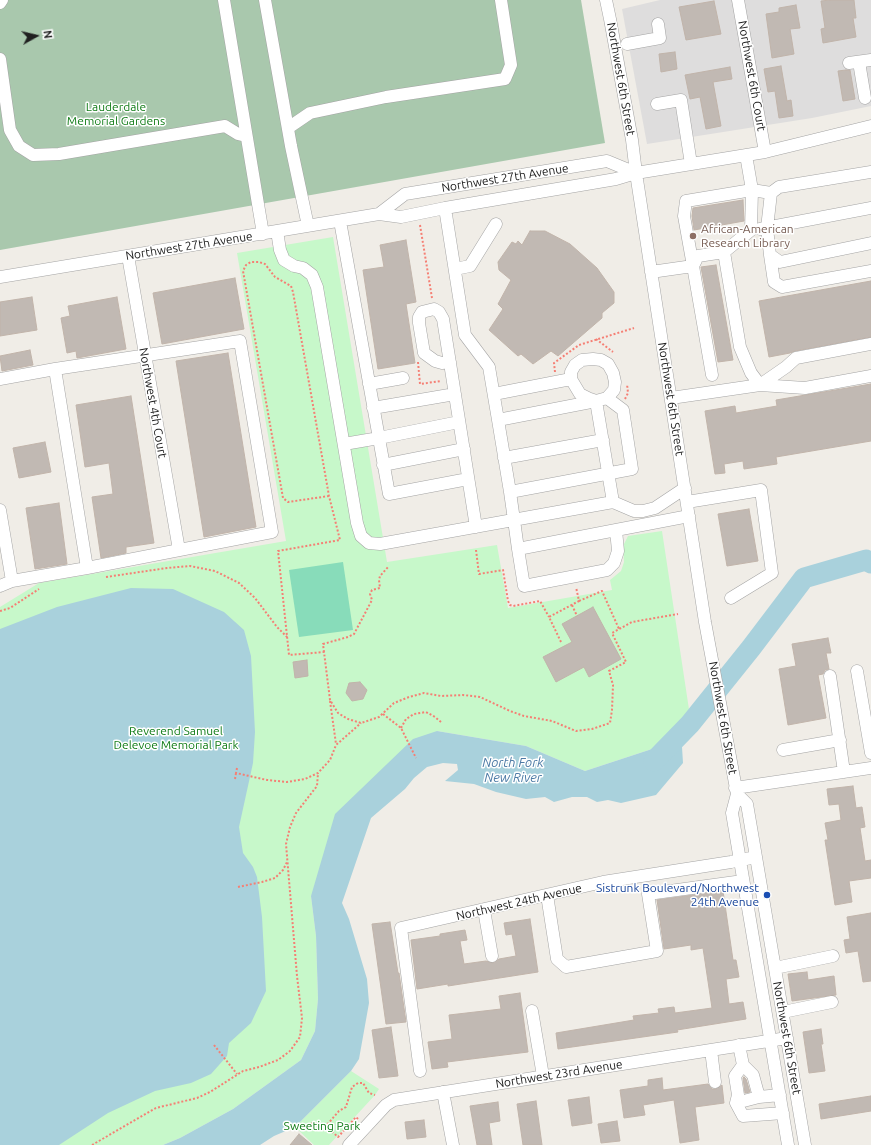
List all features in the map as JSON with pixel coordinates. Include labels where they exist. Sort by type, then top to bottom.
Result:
[{"type":"street","points":[[224,0],[263,234]]},
{"type":"street","points":[[266,0],[288,128],[308,226]]},
{"type":"street","points":[[288,128],[310,113],[386,97],[505,80],[511,65],[501,0]]},
{"type":"street","name":"Northwest 6th Court","points":[[738,0],[765,152]]},
{"type":"street","name":"Northwest 6th Street","points":[[607,1],[632,140],[705,622],[736,791],[732,813],[788,1145]]},
{"type":"street","points":[[627,44],[660,38],[658,24]]},
{"type":"street","points":[[0,59],[10,130],[20,146],[33,155],[59,154],[225,126],[242,109]]},
{"type":"street","points":[[865,98],[854,63],[871,60]]},
{"type":"street","points":[[657,104],[681,100],[691,164]]},
{"type":"street","points":[[225,126],[238,134],[246,136]]},
{"type":"street","name":"Northwest 27th Avenue","points":[[0,276],[379,214],[401,217],[445,208],[616,179],[636,173],[765,152],[871,126]]},
{"type":"street","points":[[746,154],[752,190],[751,230]]},
{"type":"street","name":"Northwest 27th Avenue","points":[[379,214],[405,194],[607,161],[636,173]]},
{"type":"street","points":[[712,375],[684,216],[686,201],[752,190],[771,193],[779,187],[871,172]]},
{"type":"street","points":[[771,193],[767,228],[774,282],[782,287],[871,271]]},
{"type":"street","points":[[445,208],[465,335],[489,367],[524,586],[607,570],[614,563],[618,551],[616,530]]},
{"type":"street","points":[[693,266],[698,256],[724,252],[751,230],[871,208]]},
{"type":"street","points":[[340,221],[389,494],[468,479]]},
{"type":"street","points":[[455,269],[470,266],[496,224]]},
{"type":"street","points":[[277,231],[280,250],[284,260],[294,266],[303,268],[312,274],[317,287],[357,523],[361,536],[369,543],[380,544],[613,502],[634,511],[643,511],[655,508],[685,488]]},
{"type":"street","points":[[770,255],[780,262],[871,243]]},
{"type":"street","points":[[724,252],[740,347],[751,373],[760,385]]},
{"type":"street","name":"Northwest 4th Court","points":[[128,256],[179,550]]},
{"type":"street","points":[[651,272],[693,266]]},
{"type":"street","points":[[0,379],[55,369],[240,341],[272,532],[12,581],[0,586]]},
{"type":"street","points":[[760,385],[786,367],[796,358],[871,344]]},
{"type":"street","points":[[498,420],[601,399],[614,390],[615,382],[613,373],[608,364],[601,360],[593,359],[582,360],[575,365],[571,372],[571,379],[580,394],[590,399],[601,399],[623,410],[632,469],[608,472],[510,492]]},
{"type":"street","points":[[450,362],[476,527]]},
{"type":"street","points":[[55,369],[87,568]]},
{"type":"street","points":[[671,398],[760,385],[805,388],[871,376]]},
{"type":"street","points":[[369,384],[403,378]]},
{"type":"street","points":[[494,394],[571,379]]},
{"type":"street","points":[[373,408],[455,394]]},
{"type":"street","points":[[601,399],[603,440],[613,502]]},
{"type":"street","points":[[344,444],[459,422]]},
{"type":"street","points":[[504,458],[603,440]]},
{"type":"street","points":[[384,465],[464,448]]},
{"type":"street","points":[[687,502],[761,490],[772,573],[731,598]]},
{"type":"street","points":[[0,510],[12,581]]},
{"type":"street","points":[[518,549],[689,516]]},
{"type":"street","points":[[857,671],[871,753]]},
{"type":"street","points":[[830,676],[844,772]]},
{"type":"street","points":[[783,750],[840,740]]},
{"type":"street","points":[[736,791],[871,768]]},
{"type":"street","name":"Northwest 6th Street","points":[[736,791],[747,804],[805,1145]]},
{"type":"street","name":"Northwest 24th Avenue","points":[[420,1071],[401,928],[604,882],[756,857]]},
{"type":"street","points":[[547,895],[557,959],[566,967],[656,951],[648,894],[743,881]]},
{"type":"street","points":[[484,910],[492,956]]},
{"type":"street","points":[[775,968],[833,956]]},
{"type":"street","points":[[783,1012],[832,1002]]},
{"type":"street","points":[[532,1011],[542,1076]]},
{"type":"street","name":"Northwest 23rd Avenue","points":[[349,1145],[386,1105],[394,1100],[787,1038]]},
{"type":"street","points":[[740,1045],[743,1065],[753,1075],[759,1097]]},
{"type":"street","points":[[711,1050],[715,1082]]},
{"type":"street","points":[[743,1065],[735,1076],[738,1095],[736,1102],[743,1116],[783,1113]]},
{"type":"street","points":[[444,1092],[453,1145]]},
{"type":"street","points":[[736,1102],[759,1097],[780,1095]]},
{"type":"path","points":[[556,375],[554,363],[579,345],[634,328]]},
{"type":"path","points":[[476,550],[479,574],[503,570],[510,605],[514,606],[540,601],[561,642]]},
{"type":"path","points":[[100,578],[190,566],[215,571],[239,583],[255,598],[277,627],[287,637]]},
{"type":"path","points":[[324,652],[323,644],[354,634],[372,600],[370,594],[372,590],[380,588],[380,576],[389,566]]},
{"type":"path","points":[[574,576],[579,601]]},
{"type":"path","points":[[0,611],[10,608],[40,588]]},
{"type":"path","points":[[549,617],[602,591],[619,629]]},
{"type":"path","points":[[572,605],[577,616]]},
{"type":"path","points":[[612,633],[632,622],[678,614]]},
{"type":"path","points":[[330,700],[336,745]]},
{"type":"path","points":[[402,728],[406,719],[414,714],[426,712],[440,722]]},
{"type":"path","points":[[383,714],[402,728],[416,758]]},
{"type":"path","points":[[236,773],[267,780],[287,782],[306,779],[318,773],[330,760],[336,745],[361,723]]},
{"type":"path","points":[[235,779],[237,768]]},
{"type":"path","points":[[92,1145],[156,1108],[197,1098],[210,1092],[236,1074],[278,1060],[290,1051],[300,1037],[302,1018],[286,844],[290,827],[296,813],[318,786],[318,773]]},
{"type":"path","points":[[238,887],[275,878],[283,870],[288,860]]},
{"type":"path","points":[[214,1045],[236,1074]]},
{"type":"path","points":[[326,1126],[339,1111],[346,1107],[352,1087],[358,1083],[363,1083],[369,1092],[375,1094]]},
{"type":"path","points":[[307,1126],[313,1123],[318,1123],[322,1127],[326,1126],[338,1137],[356,1117],[366,1126]]},
{"type":"shaded area","points":[[660,0],[871,0],[871,106],[812,118],[647,144],[622,9]]},
{"type":"green space","name":"Lauderdale Memorial Gardens","points":[[0,0],[581,0],[605,143],[0,250]]},
{"type":"green space","name":"Reverend Samuel Delevoe Memorial Park","points":[[333,237],[387,562],[497,545],[508,608],[612,590],[610,580],[621,571],[624,562],[623,546],[628,536],[662,531],[690,716],[652,749],[585,771],[526,746],[437,731],[311,896],[316,936],[318,999],[315,1031],[301,1060],[233,1109],[180,1138],[163,1145],[0,1145],[0,607],[39,583],[286,541],[237,253]]},
{"type":"green space","points":[[343,562],[353,630],[299,637],[289,570]]},
{"type":"green space","name":"Sweeting Park","points":[[351,1071],[379,1089],[329,1145],[314,1145],[295,1127]]},
{"type":"water","points":[[131,588],[173,589],[224,612],[244,630],[251,656],[255,732],[253,763],[239,827],[243,853],[253,867],[257,877],[262,917],[266,991],[251,1023],[229,1043],[227,1056],[211,1074],[191,1083],[155,1091],[108,1113],[59,1145],[0,1145],[0,629],[57,607]]},
{"type":"water","points":[[437,731],[526,746],[585,771],[652,749],[667,737],[682,747],[683,763],[656,795],[621,803],[608,800],[597,802],[587,797],[572,797],[554,802],[545,797],[526,799],[496,792],[474,784],[445,781],[458,770],[457,764],[443,763],[427,767],[414,778],[405,789],[371,818],[342,903],[349,919],[367,979],[369,1003],[359,1059],[351,1071],[295,1127],[274,1136],[260,1145],[163,1145],[180,1138],[233,1109],[301,1060],[315,1031],[318,999],[316,936],[311,896],[335,814],[413,739]]},
{"type":"building","points":[[854,0],[856,18],[853,18],[856,37],[823,43],[821,29],[825,28],[821,1]]},
{"type":"building","points":[[714,1],[721,34],[686,40],[679,7]]},
{"type":"building","points":[[796,5],[800,28],[790,29],[794,54],[772,58],[766,14],[779,12],[779,8]]},
{"type":"building","points":[[675,52],[677,69],[661,72],[659,54]]},
{"type":"building","points":[[781,66],[787,101],[791,100],[793,116],[779,118],[775,91],[768,92],[764,69]]},
{"type":"building","points":[[730,67],[732,79],[713,82],[721,126],[706,129],[700,97],[690,99],[685,75]]},
{"type":"building","points":[[850,70],[855,99],[843,101],[838,71]]},
{"type":"building","points":[[743,200],[744,221],[694,230],[692,216],[693,208]]},
{"type":"building","points":[[530,231],[545,231],[570,244],[597,268],[614,292],[614,303],[602,313],[602,318],[558,356],[551,351],[533,364],[521,354],[518,356],[489,330],[503,309],[498,304],[511,280],[499,270],[498,262],[512,242],[516,244],[518,241],[522,245]]},
{"type":"building","points":[[406,240],[416,302],[406,304],[415,363],[378,369],[363,270],[384,267],[380,245]]},
{"type":"building","points":[[716,265],[733,360],[718,362],[701,267]]},
{"type":"building","points":[[235,278],[244,329],[162,344],[153,293]]},
{"type":"building","points":[[871,281],[871,337],[769,357],[759,301]]},
{"type":"building","points":[[32,297],[37,330],[0,336],[0,302]]},
{"type":"building","points":[[117,297],[126,349],[77,358],[76,351],[67,353],[61,318],[70,316],[68,306]]},
{"type":"building","points":[[30,350],[33,365],[2,371],[0,356]]},
{"type":"building","points":[[228,353],[256,527],[204,537],[176,361]]},
{"type":"building","points":[[871,384],[871,441],[776,457],[777,464],[744,469],[743,461],[724,464],[725,473],[715,474],[705,411],[735,406],[736,413],[777,406],[776,400]]},
{"type":"building","points":[[131,396],[154,543],[126,547],[126,553],[101,558],[92,497],[113,494],[109,463],[85,467],[76,405]]},
{"type":"building","points":[[45,442],[51,472],[19,478],[13,448]]},
{"type":"building","points":[[59,503],[67,564],[35,569],[26,508]]},
{"type":"building","points":[[749,509],[758,561],[727,566],[718,514]]},
{"type":"building","points":[[593,607],[621,659],[589,677],[584,667],[556,682],[543,657],[572,642],[562,624]]},
{"type":"building","points":[[828,638],[831,653],[826,653],[829,669],[825,670],[823,674],[818,675],[826,718],[788,725],[779,669],[796,666],[792,644]]},
{"type":"building","points":[[307,660],[308,676],[295,678],[293,662]]},
{"type":"building","points":[[360,682],[367,690],[363,699],[352,701],[346,693],[349,683]]},
{"type":"building","points":[[853,786],[856,808],[862,807],[865,827],[860,828],[865,861],[871,860],[871,878],[849,881],[852,902],[835,905],[825,840],[828,840],[825,823],[841,820],[839,804],[829,805],[827,789]]},
{"type":"building","points":[[723,891],[733,960],[736,960],[739,977],[726,979],[729,1004],[743,1002],[746,1019],[677,1030],[678,1032],[558,1049],[556,1033],[634,1020],[633,1016],[659,1013],[658,1009],[674,1007],[675,1013],[712,1008],[703,948],[691,950],[691,945],[664,949],[657,900]]},
{"type":"building","points":[[871,913],[871,981],[863,982],[858,951],[846,953],[844,940],[850,939],[847,917]]},
{"type":"building","points":[[530,919],[538,972],[448,986],[448,984],[417,989],[411,940],[440,936],[440,934],[465,930],[467,940],[460,941],[464,964],[486,961],[493,963],[499,959],[516,956],[512,934],[506,935],[504,923]]},
{"type":"building","points":[[390,922],[406,1022],[386,1024],[372,924]]},
{"type":"building","points":[[807,972],[808,980],[834,976],[836,995],[792,1001],[788,974]]},
{"type":"building","points":[[520,993],[528,1052],[447,1062],[448,1067],[432,1069],[428,1042],[452,1039],[449,1015],[501,1009],[499,996]]},
{"type":"building","points":[[391,1027],[398,1076],[379,1078],[372,1030]]},
{"type":"building","points":[[821,1029],[823,1044],[821,1044],[825,1071],[809,1073],[803,1032]]},
{"type":"building","points":[[744,1077],[746,1079],[750,1092],[745,1093]]},
{"type":"building","points":[[662,1078],[663,1090],[708,1084],[712,1089],[716,1089],[722,1085],[724,1103],[695,1107],[699,1140],[680,1143],[674,1100],[643,1105],[645,1115],[624,1118],[620,1090],[648,1086],[648,1080]]},
{"type":"building","points":[[871,1096],[871,1111],[821,1119],[819,1104]]},
{"type":"building","points":[[589,1097],[592,1123],[572,1126],[568,1100]]},
{"type":"building","points":[[536,1101],[542,1145],[523,1145],[517,1104]]},
{"type":"building","points":[[498,1102],[500,1121],[489,1123],[492,1145],[477,1145],[470,1106]]},
{"type":"building","points":[[424,1120],[426,1137],[407,1139],[405,1122]]},
{"type":"building","points":[[617,1121],[620,1141],[601,1143],[598,1124]]},
{"type":"building","points":[[299,1134],[312,1145],[290,1145]]},
{"type":"waterway","name":"North Fork New River","points":[[654,761],[690,724],[751,648],[804,578],[866,560],[871,563]]},
{"type":"place","name":"African-American Research Library","points":[[693,236]]},
{"type":"place","name":"Sistrunk Boulevard/Northwest 24th Avenue","points":[[767,895]]}]
